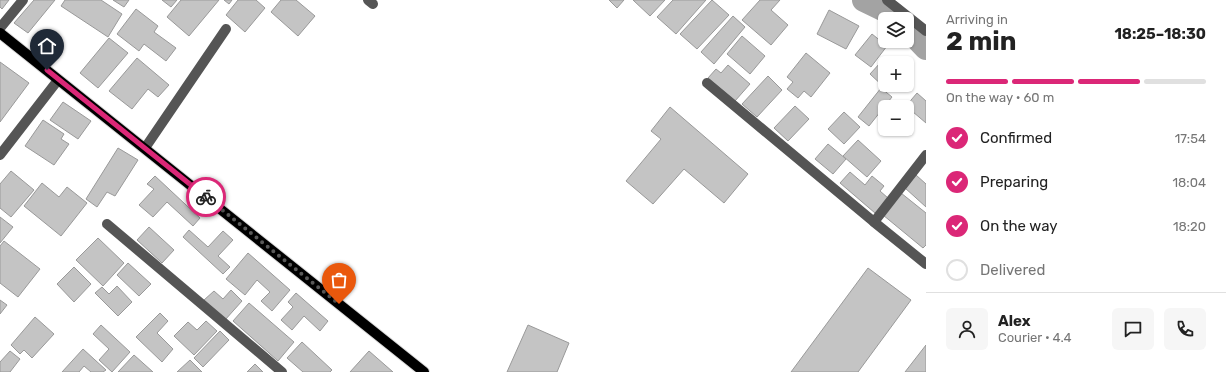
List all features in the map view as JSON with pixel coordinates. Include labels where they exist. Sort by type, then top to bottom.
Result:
[{"type":"main road","points":[[0,34],[145,148],[424,372]]},
{"type":"street","points":[[0,28],[23,0]]},
{"type":"street","points":[[887,0],[926,31]]},
{"type":"street","points":[[145,148],[226,29]]},
{"type":"street","points":[[0,155],[58,80]]},
{"type":"street","points":[[707,83],[926,264]]},
{"type":"street","points":[[874,222],[926,155]]},
{"type":"street","points":[[107,224],[282,372]]},
{"type":"building","points":[[0,0],[9,0],[2,9],[0,7]]},
{"type":"building","points":[[34,0],[55,0],[28,33],[14,23]]},
{"type":"building","points":[[65,0],[101,0],[122,14],[108,37],[61,6]]},
{"type":"building","points":[[113,0],[129,0],[124,7]]},
{"type":"building","points":[[162,0],[177,0],[171,7]]},
{"type":"building","points":[[181,0],[219,0],[189,36],[167,17]]},
{"type":"building","points":[[224,0],[232,0],[229,4]]},
{"type":"building","points":[[238,0],[256,0],[265,8],[245,32],[226,15]]},
{"type":"building","points":[[281,0],[296,0],[315,16],[298,36],[271,12]]},
{"type":"building","points":[[609,0],[624,0],[617,8]]},
{"type":"building","points":[[633,0],[665,0],[650,16]]},
{"type":"building","points":[[673,0],[706,0],[676,34],[657,17]]},
{"type":"building","points":[[712,0],[729,15],[697,49],[680,34]]},
{"type":"building","points":[[760,0],[780,0],[771,10],[788,25],[771,45],[742,20]]},
{"type":"building","points":[[136,9],[158,26],[154,32],[176,48],[166,61],[144,44],[139,51],[117,34]]},
{"type":"building","points":[[829,10],[859,26],[846,49],[817,34]]},
{"type":"building","points":[[733,16],[745,27],[714,64],[701,52]]},
{"type":"building","points":[[872,34],[878,39],[878,48],[885,48],[871,67],[855,55]]},
{"type":"building","points":[[742,36],[765,56],[750,74],[727,54]]},
{"type":"building","points":[[109,38],[128,53],[98,88],[80,73]]},
{"type":"building","points":[[806,53],[830,73],[811,97],[804,91],[798,98],[787,89],[793,82],[787,77]]},
{"type":"building","points":[[137,58],[169,85],[158,97],[148,89],[132,109],[109,91]]},
{"type":"building","points":[[0,62],[29,83],[0,122]]},
{"type":"building","points":[[728,65],[750,84],[735,101],[708,78],[716,69],[721,73]]},
{"type":"building","points":[[878,65],[878,81],[870,74]]},
{"type":"building","points":[[768,76],[782,90],[757,117],[742,104]]},
{"type":"building","points":[[878,92],[886,92],[892,97],[890,100],[878,100],[878,115],[869,126],[858,117]]},
{"type":"building","points":[[917,93],[926,101],[926,123],[914,113],[914,100],[911,100]]},
{"type":"building","points":[[63,102],[91,121],[78,139],[50,120]]},
{"type":"building","points":[[795,106],[809,119],[788,141],[774,128]]},
{"type":"building","points":[[670,107],[748,174],[724,203],[684,169],[653,204],[626,181],[661,139],[651,131]]},
{"type":"building","points":[[844,112],[860,127],[844,144],[828,129]]},
{"type":"building","points":[[43,120],[64,134],[61,139],[69,144],[54,165],[25,146]]},
{"type":"building","points":[[858,140],[881,161],[867,177],[843,156]]},
{"type":"building","points":[[828,144],[846,159],[833,174],[815,159]]},
{"type":"building","points":[[118,148],[138,160],[115,196],[107,192],[97,207],[86,199]]},
{"type":"building","points":[[11,171],[34,190],[11,217],[0,208],[0,184]]},
{"type":"building","points":[[850,172],[865,185],[872,176],[884,186],[880,191],[888,198],[875,213],[840,183]]},
{"type":"building","points":[[916,175],[926,184],[926,207],[905,188]]},
{"type":"building","points":[[155,176],[200,218],[193,226],[167,202],[153,217],[139,205],[154,189],[147,184]]},
{"type":"building","points":[[42,183],[59,197],[67,187],[87,203],[61,236],[24,206]]},
{"type":"building","points":[[901,193],[926,213],[926,245],[923,248],[883,215]]},
{"type":"building","points":[[0,217],[13,227],[0,243]]},
{"type":"building","points":[[149,227],[174,250],[162,263],[137,240]]},
{"type":"building","points":[[189,230],[208,247],[223,231],[233,240],[218,256],[230,267],[223,274],[183,237]]},
{"type":"building","points":[[98,238],[124,263],[103,286],[76,260]]},
{"type":"building","points":[[4,241],[40,269],[18,297],[0,283],[0,246]]},
{"type":"building","points":[[248,253],[290,290],[272,311],[261,301],[270,292],[257,280],[245,295],[226,279]]},
{"type":"building","points":[[128,263],[151,284],[139,296],[117,275]]},
{"type":"building","points":[[74,267],[91,284],[74,302],[57,284]]},
{"type":"building","points":[[868,268],[911,300],[858,372],[791,372]]},
{"type":"building","points":[[117,286],[132,302],[118,316],[95,293],[102,287],[109,294]]},
{"type":"building","points":[[231,290],[242,301],[225,320],[204,300],[214,291],[223,299]]},
{"type":"building","points":[[296,293],[328,321],[320,331],[304,316],[292,330],[281,320],[293,307],[288,302]]},
{"type":"building","points":[[0,300],[7,305],[0,314]]},
{"type":"building","points":[[249,303],[294,342],[278,361],[233,321]]},
{"type":"building","points":[[160,313],[168,321],[157,333],[173,349],[162,362],[136,337]]},
{"type":"building","points":[[35,317],[54,334],[32,358],[24,350],[20,354],[11,345]]},
{"type":"building","points":[[206,321],[217,331],[194,355],[174,336],[188,322],[197,330]]},
{"type":"building","points":[[101,325],[130,352],[112,372],[99,360],[109,349],[93,334]]},
{"type":"building","points":[[528,325],[569,343],[557,372],[507,372]]},
{"type":"building","points":[[220,331],[229,340],[203,367],[194,358]]},
{"type":"building","points":[[302,342],[332,370],[330,372],[303,372],[287,358]]},
{"type":"building","points":[[926,345],[926,372],[905,372]]},
{"type":"building","points":[[83,349],[106,370],[103,372],[91,372],[84,366],[79,372],[62,372]]},
{"type":"building","points":[[10,351],[20,359],[10,372],[0,372],[0,362]]},
{"type":"building","points":[[369,351],[393,372],[350,372]]},
{"type":"building","points":[[134,355],[153,372],[118,372]]},
{"type":"building","points":[[190,360],[202,372],[177,372]]},
{"type":"building","points":[[255,364],[263,372],[247,372]]},
{"type":"waterway","points":[[864,0],[889,12]]},
{"type":"waterway","points":[[914,35],[926,48]]},
{"type":"way so far","points":[[206,197],[339,304]]},
{"type":"route","points":[[47,70],[206,197]]}]
